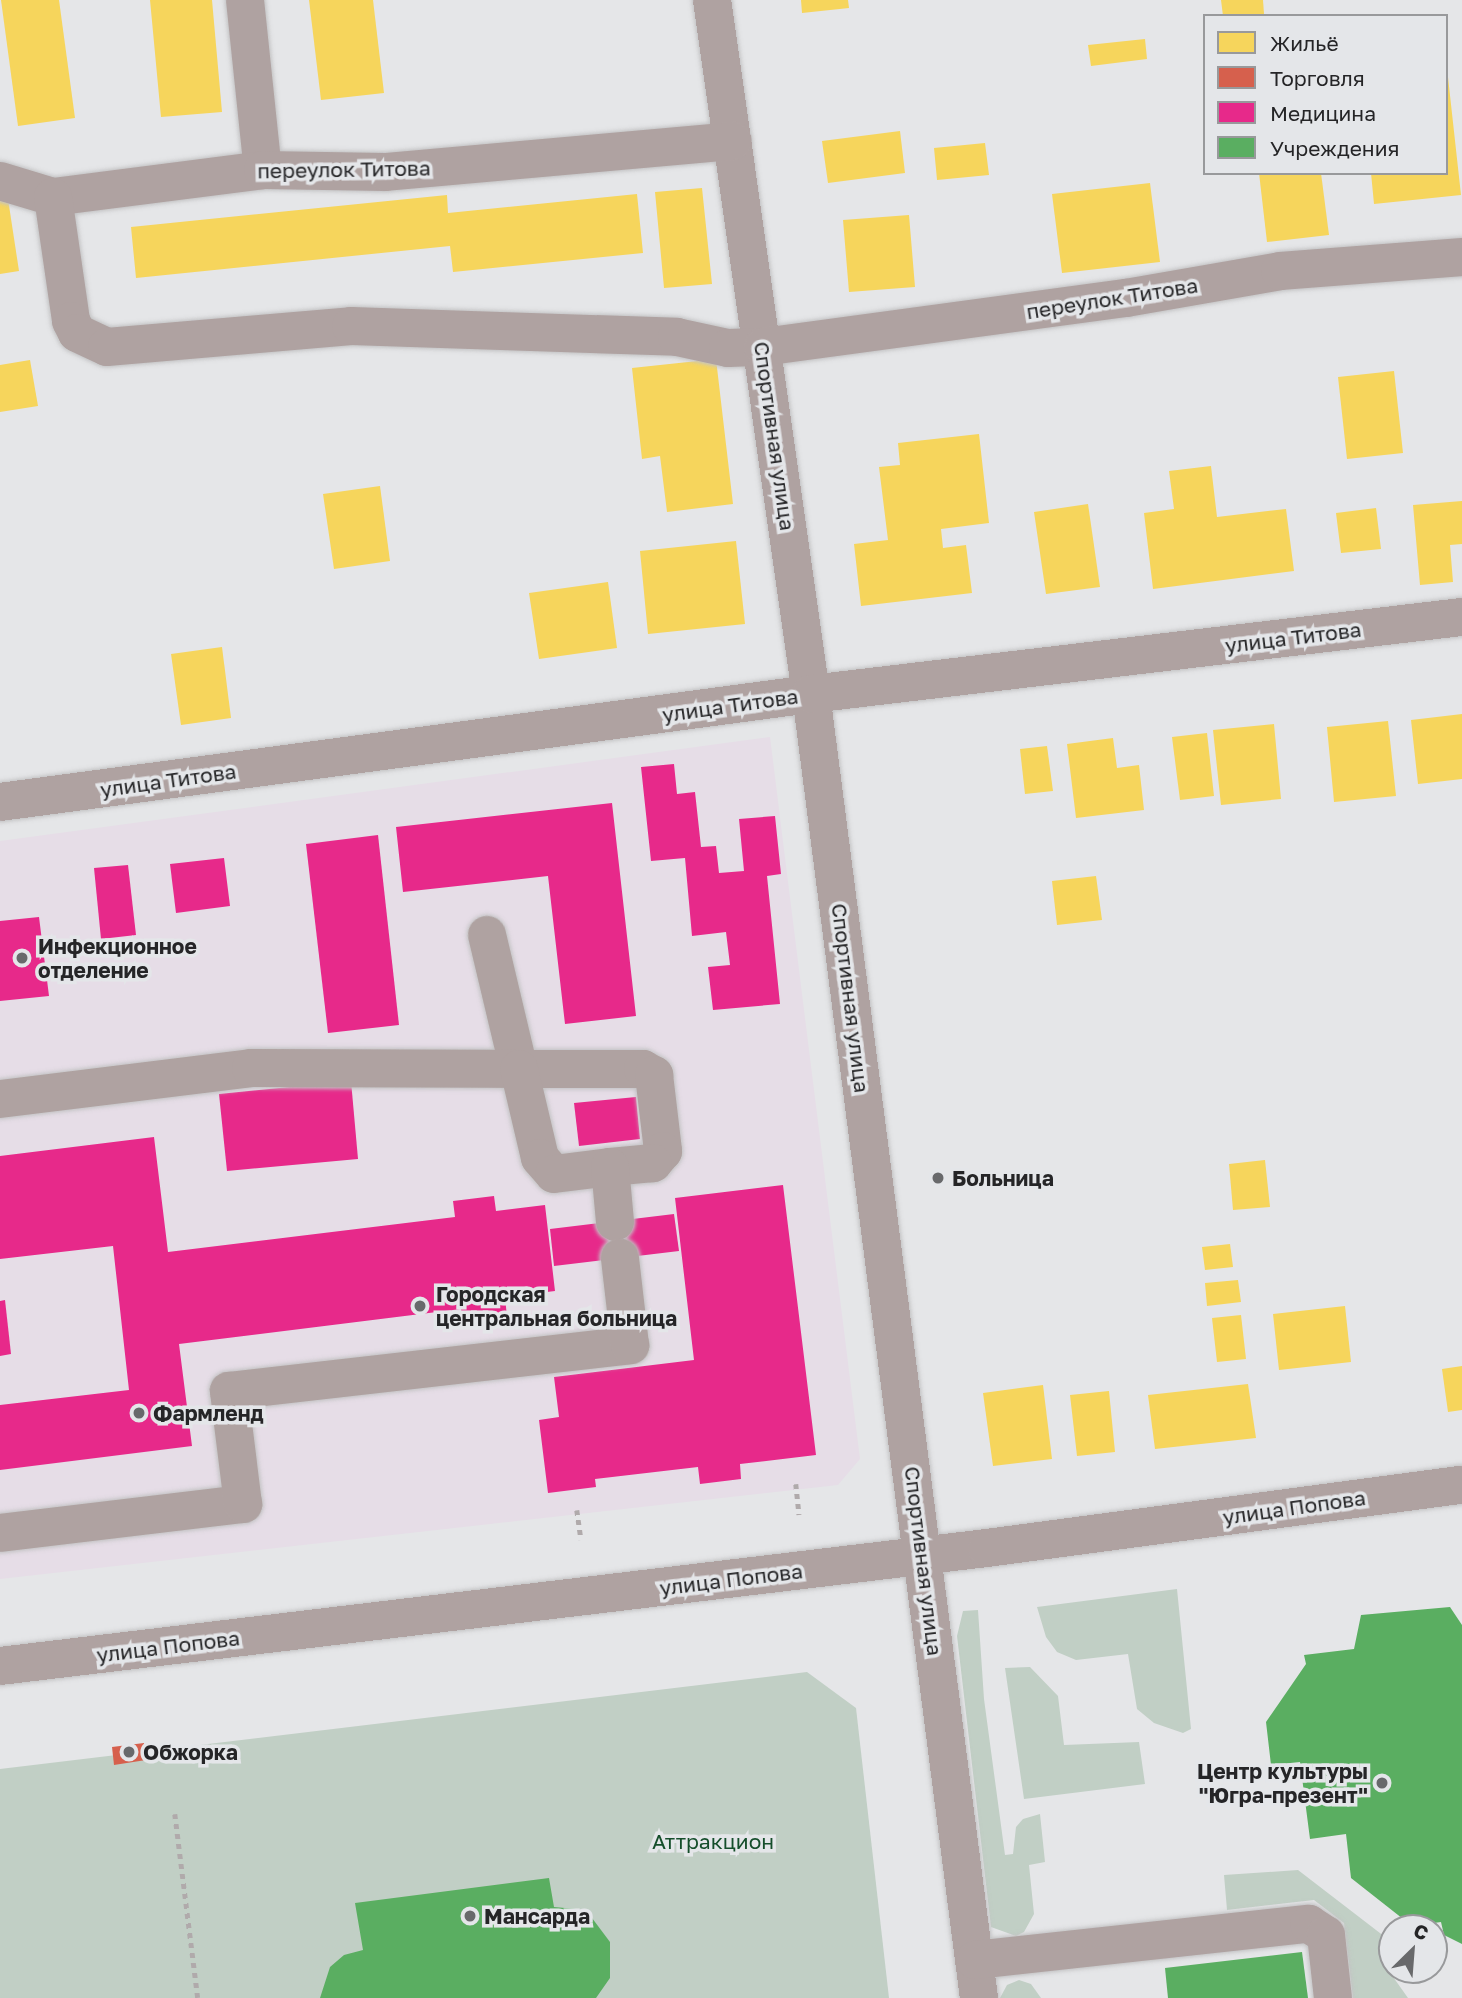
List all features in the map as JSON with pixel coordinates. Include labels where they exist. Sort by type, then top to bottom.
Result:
[{"type":"street","points":[[245,0],[263,170]]},
{"type":"street","name":"Спортивная улица","points":[[712,0],[811,694],[979,1998]]},
{"type":"street","name":"переулок Титова","points":[[0,181],[53,197],[263,170],[386,172],[733,141]]},
{"type":"street","name":"переулок Титова","points":[[53,197],[71,321],[77,332],[107,347],[351,326],[677,337],[728,348],[763,347],[1126,298],[1280,271],[1462,257]]},
{"type":"street","name":"улица Титова","points":[[0,802],[811,694],[1462,617]]},
{"type":"street","points":[[0,1099],[251,1069],[519,1069],[643,1069],[654,1075],[663,1151],[653,1163],[554,1174],[540,1158],[519,1069],[487,935]]},
{"type":"street","points":[[0,1533],[243,1504],[229,1391],[630,1345],[610,1167]]},
{"type":"street","name":"улица Попова","points":[[0,1666],[923,1556],[1462,1485]]},
{"type":"street","points":[[975,1960],[1309,1924],[1326,1935],[1333,1998]]},
{"type":"path","points":[[796,1485],[799,1515]]},
{"type":"path","points":[[577,1510],[581,1540]]},
{"type":"path","points":[[176,1814],[198,1998]]},
{"type":"shaded area","name":"Городская центральная больница","points":[[770,737],[860,1459],[838,1485],[0,1579],[0,841]]},
{"type":"green space","points":[[1177,1589],[1191,1729],[1183,1733],[1154,1723],[1137,1709],[1128,1654],[1076,1660],[1057,1652],[1046,1637],[1037,1607]]},
{"type":"green space","points":[[978,1610],[984,1699],[1005,1855],[1013,1854],[1016,1827],[1023,1819],[1040,1814],[1045,1862],[1029,1865],[1034,1914],[1024,1932],[1016,1936],[991,1927],[957,1636],[963,1611]]},
{"type":"green space","points":[[1030,1667],[1058,1696],[1064,1745],[1139,1742],[1145,1784],[1024,1799],[1005,1668]]},
{"type":"green space","name":"Аттракцион","points":[[807,1672],[856,1708],[889,1998],[0,1998],[0,1769]]},
{"type":"green space","points":[[1298,1870],[1378,1932],[1378,1984],[1398,1984],[1408,1998],[1353,1998],[1344,1923],[1314,1900],[1227,1910],[1224,1875]]},
{"type":"green space","points":[[1019,1980],[1031,1984],[1041,1998],[1000,1998],[1007,1985]]},
{"type":"building: Жильё","points":[[1,0],[59,0],[75,118],[18,126]]},
{"type":"building: Жильё","points":[[150,0],[212,0],[222,112],[161,117]]},
{"type":"building: Жильё","points":[[309,0],[373,0],[384,93],[321,100]]},
{"type":"building: Жильё","points":[[801,0],[848,0],[849,8],[802,13]]},
{"type":"building: Жильё","points":[[1221,0],[1263,0],[1264,14],[1223,14]]},
{"type":"building: Жильё","points":[[1145,39],[1147,59],[1091,66],[1088,45]]},
{"type":"building: Жильё","points":[[1448,77],[1461,195],[1374,204],[1371,175],[1448,175]]},
{"type":"building: Жильё","points":[[900,131],[905,173],[828,183],[822,141]]},
{"type":"building: Жильё","points":[[985,143],[989,175],[937,180],[934,148]]},
{"type":"building: Жильё","points":[[1259,175],[1321,175],[1329,235],[1267,242]]},
{"type":"building: Жильё","points":[[1150,183],[1160,262],[1062,273],[1052,194]]},
{"type":"building: Жильё","points":[[702,188],[712,284],[664,288],[655,192]]},
{"type":"building: Жильё","points":[[637,194],[643,253],[453,272],[450,246],[136,278],[131,227],[447,195],[448,213]]},
{"type":"building: Жильё","points":[[8,199],[19,271],[0,274],[0,200]]},
{"type":"building: Жильё","points":[[909,215],[915,287],[849,292],[843,220]]},
{"type":"building: Жильё","points":[[716,359],[733,504],[667,512],[660,456],[642,459],[632,368]]},
{"type":"building: Жильё","points":[[30,360],[38,406],[0,412],[0,365]]},
{"type":"building: Жильё","points":[[1394,371],[1403,453],[1347,459],[1338,377]]},
{"type":"building: Жильё","points":[[979,434],[989,523],[941,529],[943,548],[966,545],[972,593],[861,606],[854,544],[888,540],[879,467],[900,465],[898,443]]},
{"type":"building: Жильё","points":[[1211,466],[1217,517],[1286,509],[1294,571],[1153,589],[1144,513],[1174,509],[1169,471]]},
{"type":"building: Жильё","points":[[380,486],[390,561],[334,569],[323,494]]},
{"type":"building: Жильё","points":[[1462,501],[1462,544],[1450,545],[1453,582],[1420,585],[1413,505]]},
{"type":"building: Жильё","points":[[1088,504],[1100,587],[1046,594],[1034,512]]},
{"type":"building: Жильё","points":[[1376,508],[1381,549],[1341,553],[1336,513]]},
{"type":"building: Жильё","points":[[736,541],[745,624],[648,634],[640,551]]},
{"type":"building: Жильё","points":[[608,582],[617,648],[539,659],[529,593]]},
{"type":"building: Жильё","points":[[222,647],[231,718],[181,725],[171,654]]},
{"type":"building: Жильё","points":[[1462,714],[1462,779],[1418,784],[1411,720]]},
{"type":"building: Жильё","points":[[1388,721],[1396,796],[1334,802],[1327,727]]},
{"type":"building: Жильё","points":[[1274,724],[1281,799],[1221,805],[1213,730]]},
{"type":"building: Жильё","points":[[1207,733],[1214,796],[1180,800],[1172,737]]},
{"type":"building: Жильё","points":[[1113,738],[1117,768],[1139,765],[1144,810],[1076,818],[1067,744]]},
{"type":"building: Жильё","points":[[1047,746],[1053,791],[1025,794],[1020,749]]},
{"type":"building: Жильё","points":[[1096,876],[1102,920],[1057,925],[1052,881]]},
{"type":"building: Жильё","points":[[1265,1160],[1270,1207],[1233,1210],[1229,1164]]},
{"type":"building: Жильё","points":[[1230,1244],[1233,1267],[1205,1270],[1202,1247]]},
{"type":"building: Жильё","points":[[1238,1280],[1241,1302],[1207,1306],[1205,1283]]},
{"type":"building: Жильё","points":[[1345,1306],[1351,1362],[1279,1370],[1273,1314]]},
{"type":"building: Жильё","points":[[1241,1315],[1246,1359],[1217,1362],[1212,1318]]},
{"type":"building: Жильё","points":[[1462,1366],[1462,1410],[1448,1412],[1442,1369]]},
{"type":"building: Жильё","points":[[1248,1384],[1256,1438],[1155,1449],[1148,1395]]},
{"type":"building: Жильё","points":[[1043,1385],[1052,1459],[993,1466],[983,1393]]},
{"type":"building: Жильё","points":[[1109,1391],[1115,1452],[1077,1456],[1070,1395]]},
{"type":"building: Торговля","points":[[144,1743],[146,1760],[114,1765],[112,1747]]},
{"type":"building: Медицина","points":[[674,764],[677,794],[695,792],[701,847],[716,846],[719,873],[744,871],[739,819],[775,816],[781,874],[767,876],[780,1004],[713,1010],[708,967],[730,965],[726,932],[692,936],[685,858],[651,861],[641,767]]},
{"type":"building: Медицина","points":[[612,803],[636,1016],[565,1024],[548,876],[403,892],[396,827]]},
{"type":"building: Медицина","points":[[378,835],[399,1025],[328,1033],[306,844]]},
{"type":"building: Медицина","points":[[224,858],[230,906],[176,913],[170,864]]},
{"type":"building: Медицина","points":[[128,865],[136,935],[101,939],[94,868]]},
{"type":"building: Медицина","name":"Инфекционное отделение","points":[[39,917],[49,996],[0,1001],[0,921]]},
{"type":"building: Медицина","points":[[351,1081],[358,1159],[227,1171],[219,1094]]},
{"type":"building: Медицина","points":[[636,1097],[640,1139],[579,1146],[574,1103]]},
{"type":"building: Медицина","points":[[154,1137],[168,1252],[455,1217],[453,1201],[494,1196],[496,1211],[545,1205],[555,1291],[505,1297],[507,1317],[463,1322],[461,1309],[179,1344],[192,1446],[0,1470],[0,1405],[129,1390],[113,1246],[0,1259],[0,1156]]},
{"type":"building: Медицина","points":[[783,1185],[816,1455],[740,1464],[741,1479],[700,1484],[698,1467],[595,1479],[596,1487],[548,1493],[539,1420],[559,1417],[554,1377],[694,1360],[675,1198]]},
{"type":"building: Медицина","points":[[674,1214],[679,1251],[554,1266],[550,1229]]},
{"type":"building: Медицина","points":[[5,1300],[11,1354],[0,1356],[0,1301]]},
{"type":"building: Учреждения","name":"Центр культуры \"Югра-презент\"","points":[[1450,1607],[1462,1625],[1462,1944],[1448,1937],[1448,1914],[1397,1914],[1351,1878],[1346,1834],[1310,1839],[1300,1762],[1271,1765],[1266,1722],[1306,1664],[1304,1655],[1354,1649],[1361,1615]]},
{"type":"building: Учреждения","points":[[549,1878],[554,1907],[576,1909],[592,1918],[610,1942],[610,1978],[596,1998],[320,1998],[330,1967],[344,1955],[363,1950],[355,1903]]},
{"type":"building: Учреждения","points":[[1302,1952],[1308,1998],[1168,1998],[1165,1968]]},
{"type":"place","name":"Инфекционное отделение","points":[[22,958]]},
{"type":"place","name":"Больница","points":[[938,1178]]},
{"type":"place","name":"Городская центральная больница","points":[[420,1306]]},
{"type":"place","name":"Фармленд","points":[[139,1413]]},
{"type":"place","name":"Обжорка","points":[[129,1752]]},
{"type":"place","name":"Центр культуры \"Югра-презент\"","points":[[1382,1783]]},
{"type":"place","name":"Мансарда","points":[[470,1916]]}]
